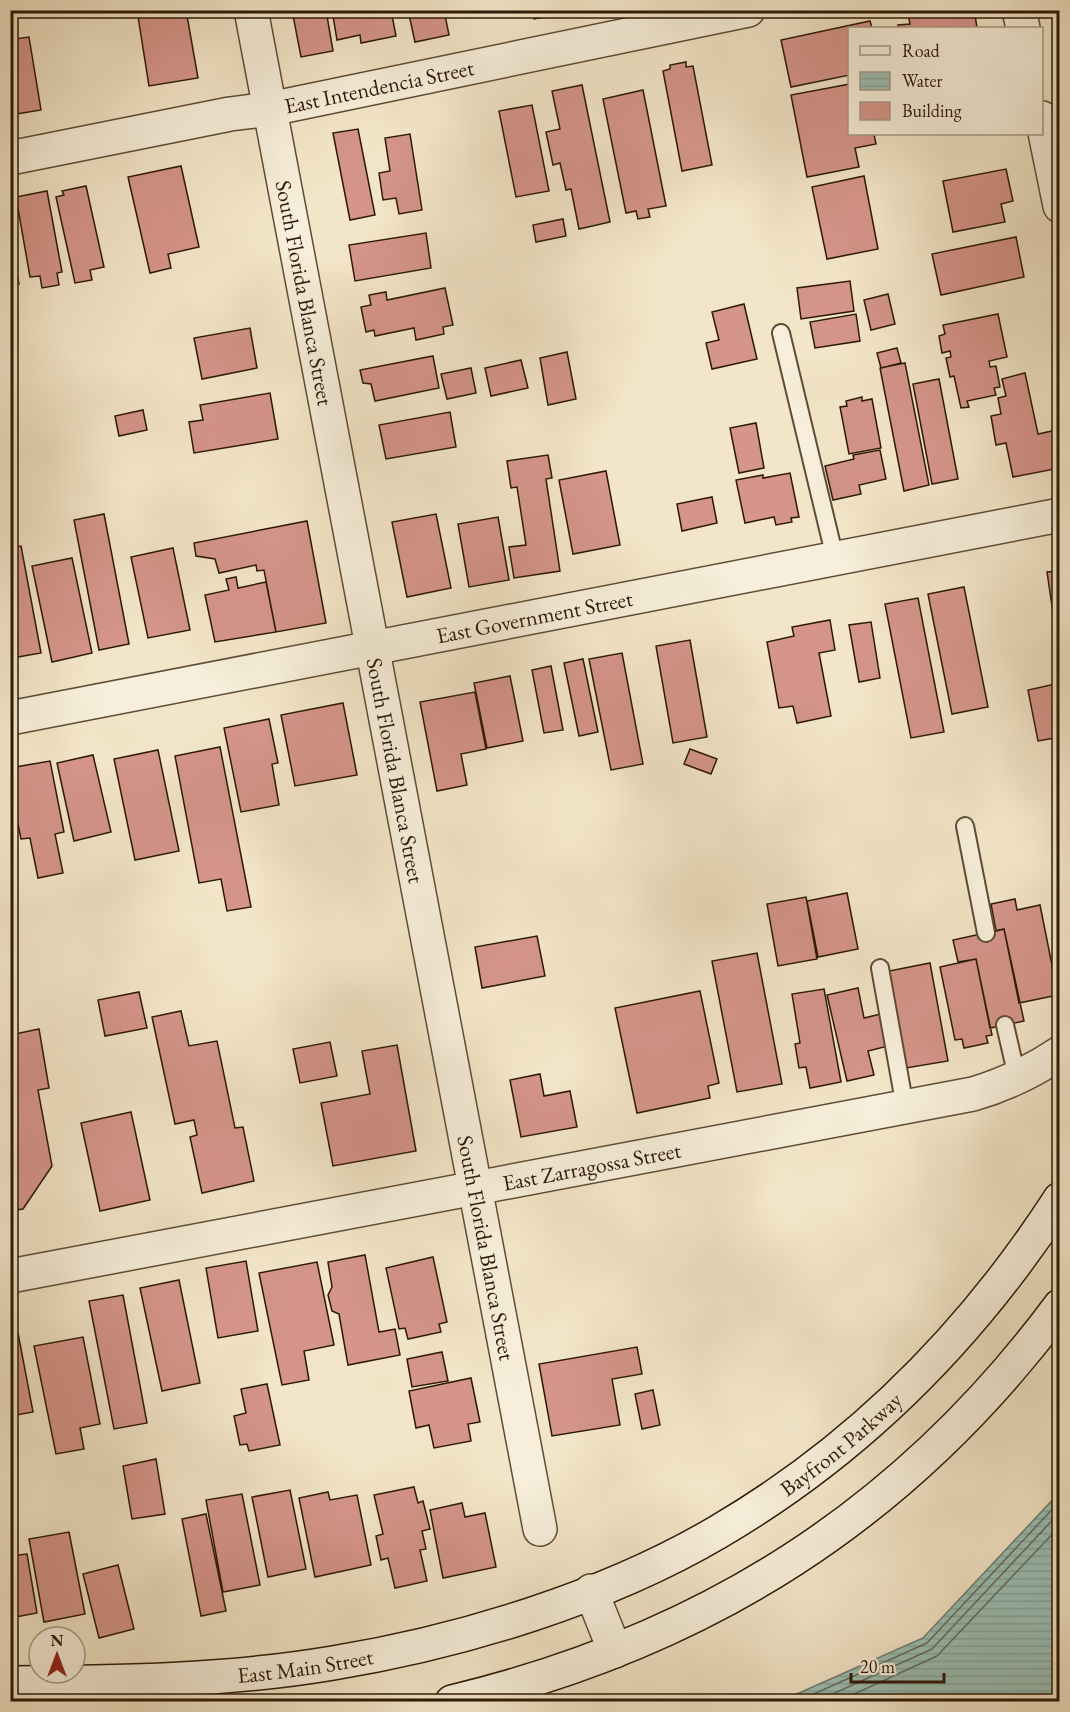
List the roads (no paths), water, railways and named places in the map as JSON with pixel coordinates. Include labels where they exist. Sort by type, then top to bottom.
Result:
[{"type":"street","name":"South Florida Blanca Street","points":[[251,10],[540,1529]]},
{"type":"street","name":"East Intendencia Street","points":[[10,158],[230,114],[270,109],[748,10]]},
{"type":"street","points":[[1019,10],[1023,27]]},
{"type":"street","points":[[1043,128],[1059,206]]},
{"type":"street","name":"East Government Street","points":[[10,718],[1059,515]]},
{"type":"street","name":"East Zarragossa Street","points":[[10,1276],[973,1095],[995,1088],[1039,1067],[1059,1053]]},
{"type":"street","name":"Bayfront Parkway","points":[[555,1605],[649,1568],[717,1533],[792,1484],[862,1430],[936,1360],[994,1292],[1059,1199]]},
{"type":"street","points":[[452,1701],[571,1668],[676,1625],[745,1589],[822,1541],[912,1471],[984,1399],[1028,1348],[1059,1306]]},
{"type":"street","points":[[591,1591],[615,1651]]},
{"type":"street","name":"East Main Street","points":[[10,1683],[98,1682],[236,1675],[332,1664],[423,1645],[505,1623],[555,1605]]},
{"type":"lane","points":[[781,333],[835,558]]},
{"type":"lane","points":[[965,826],[986,933]]},
{"type":"lane","points":[[880,968],[905,1107]]},
{"type":"lane","points":[[1005,1025],[1017,1077]]},
{"type":"water","points":[[1059,1493],[1059,1701],[781,1701],[923,1638]]}]
